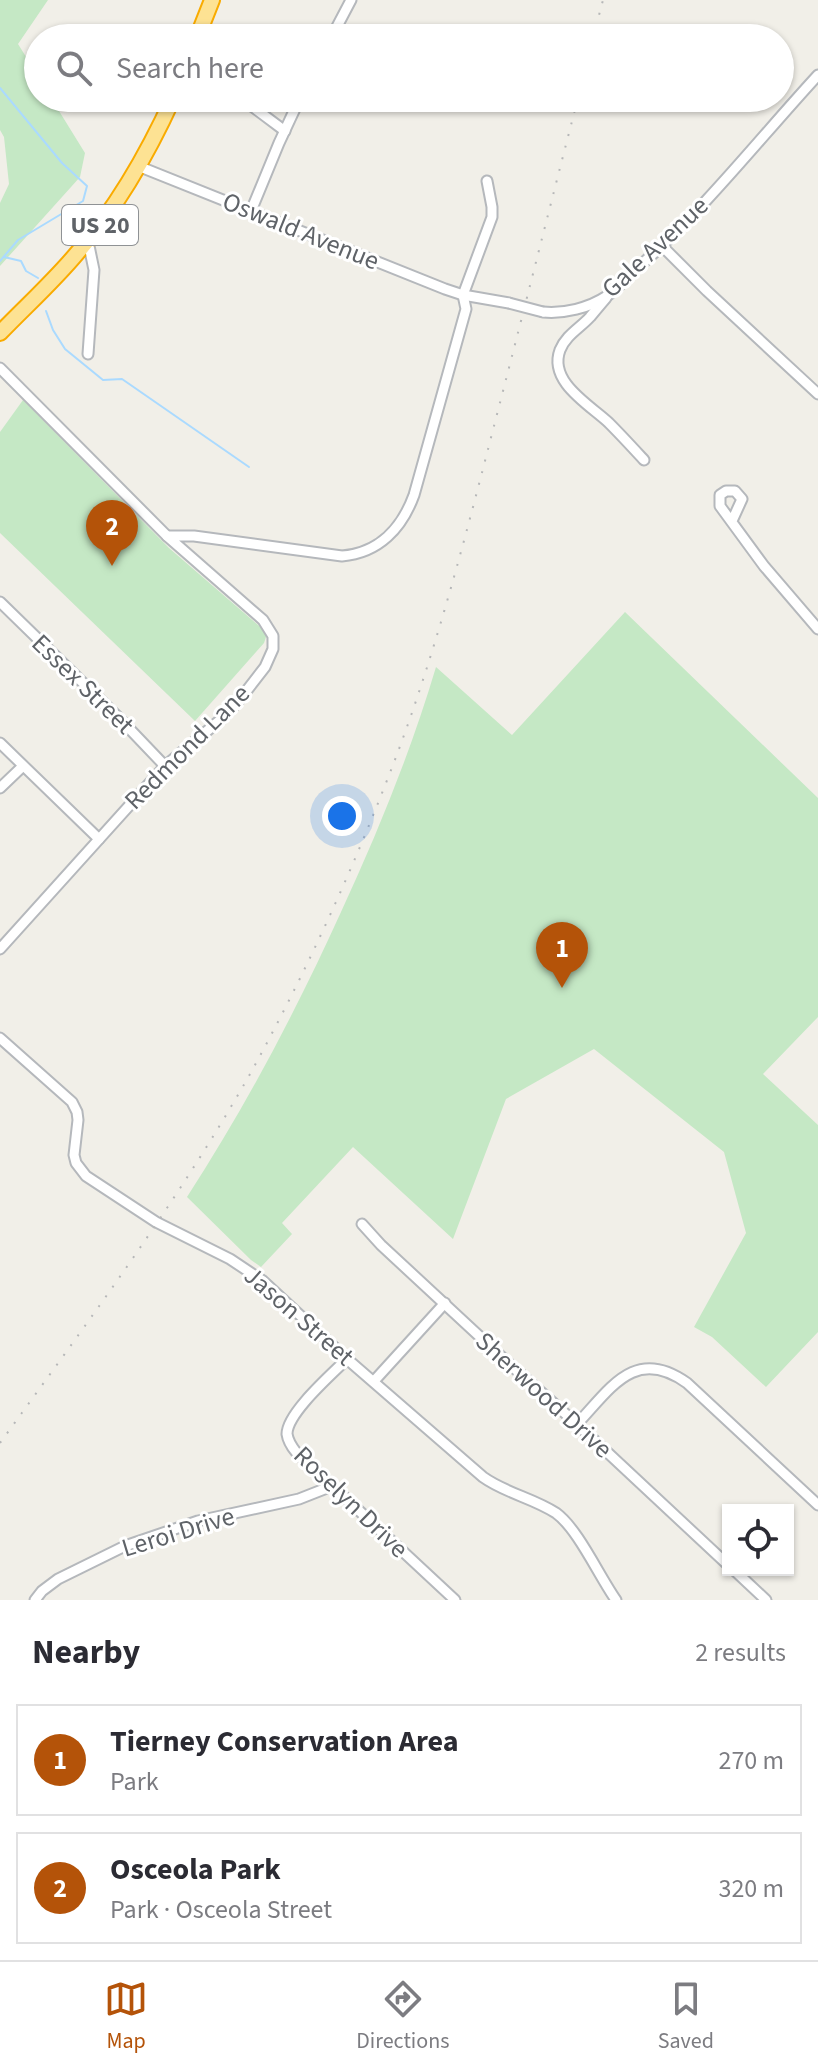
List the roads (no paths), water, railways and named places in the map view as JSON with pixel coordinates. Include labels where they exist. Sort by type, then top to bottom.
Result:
[{"type":"highway","points":[[203,24],[212,0]]},
{"type":"highway","name":"US 20","points":[[0,333],[88,241],[138,166],[166,112]]},
{"type":"street","points":[[338,24],[351,0]]},
{"type":"street","name":"Gale Avenue","points":[[794,102],[818,75]]},
{"type":"street","points":[[260,112],[285,131]]},
{"type":"street","points":[[251,211],[294,112]]},
{"type":"street","name":"Gale Avenue","points":[[463,295],[543,312],[572,310],[608,296],[662,246],[786,112]]},
{"type":"street","name":"Oswald Avenue","points":[[138,166],[463,295]]},
{"type":"street","points":[[0,368],[167,536],[199,537],[342,556],[361,553],[383,541],[398,527],[420,477],[466,309],[463,295],[492,217],[487,181]]},
{"type":"street","points":[[88,241],[94,270],[88,354]]},
{"type":"street","points":[[662,246],[818,394]]},
{"type":"street","points":[[608,296],[565,341],[559,354],[559,368],[574,393],[644,460]]},
{"type":"street","points":[[732,521],[764,566],[818,629]]},
{"type":"street","name":"Redmond Lane","points":[[0,949],[165,766],[234,707],[271,654],[274,640],[263,620],[167,536]]},
{"type":"street","name":"Essex Street","points":[[0,602],[165,766]]},
{"type":"street","points":[[0,743],[99,839]]},
{"type":"street","points":[[0,788],[23,766]]},
{"type":"street","name":"Jason Street","points":[[0,1038],[72,1102],[78,1120],[74,1155],[86,1176],[160,1224],[247,1269],[483,1477],[561,1517],[616,1600]]},
{"type":"street","name":"Sherwood Drive","points":[[362,1224],[381,1245],[722,1559]]},
{"type":"street","points":[[374,1381],[445,1303]]},
{"type":"street","name":"Roselyn Drive","points":[[347,1359],[301,1408],[287,1433],[296,1452],[455,1600]]},
{"type":"street","points":[[577,1424],[629,1373],[647,1368],[667,1372],[687,1383],[818,1505]]},
{"type":"street","name":"Leroi Drive","points":[[35,1600],[58,1579],[147,1537],[198,1521],[299,1499],[332,1486]]},
{"type":"street","points":[[740,1576],[766,1600]]},
{"type":"waterway","points":[[0,88],[62,163],[87,186],[83,201],[18,240],[0,261]]},
{"type":"waterway","points":[[4,257],[21,261],[26,271],[38,278]]},
{"type":"waterway","points":[[46,311],[65,349],[103,380],[122,379],[249,467]]},
{"type":"railway","points":[[597,24],[603,0]]},
{"type":"railway","points":[[0,1443],[130,1262],[222,1122],[291,997],[347,878],[396,757],[438,633],[574,112]]},
{"type":"place","name":"Osceola Park","points":[[112,566]]},
{"type":"place","name":"Tierney Conservation Area","points":[[562,988]]}]
